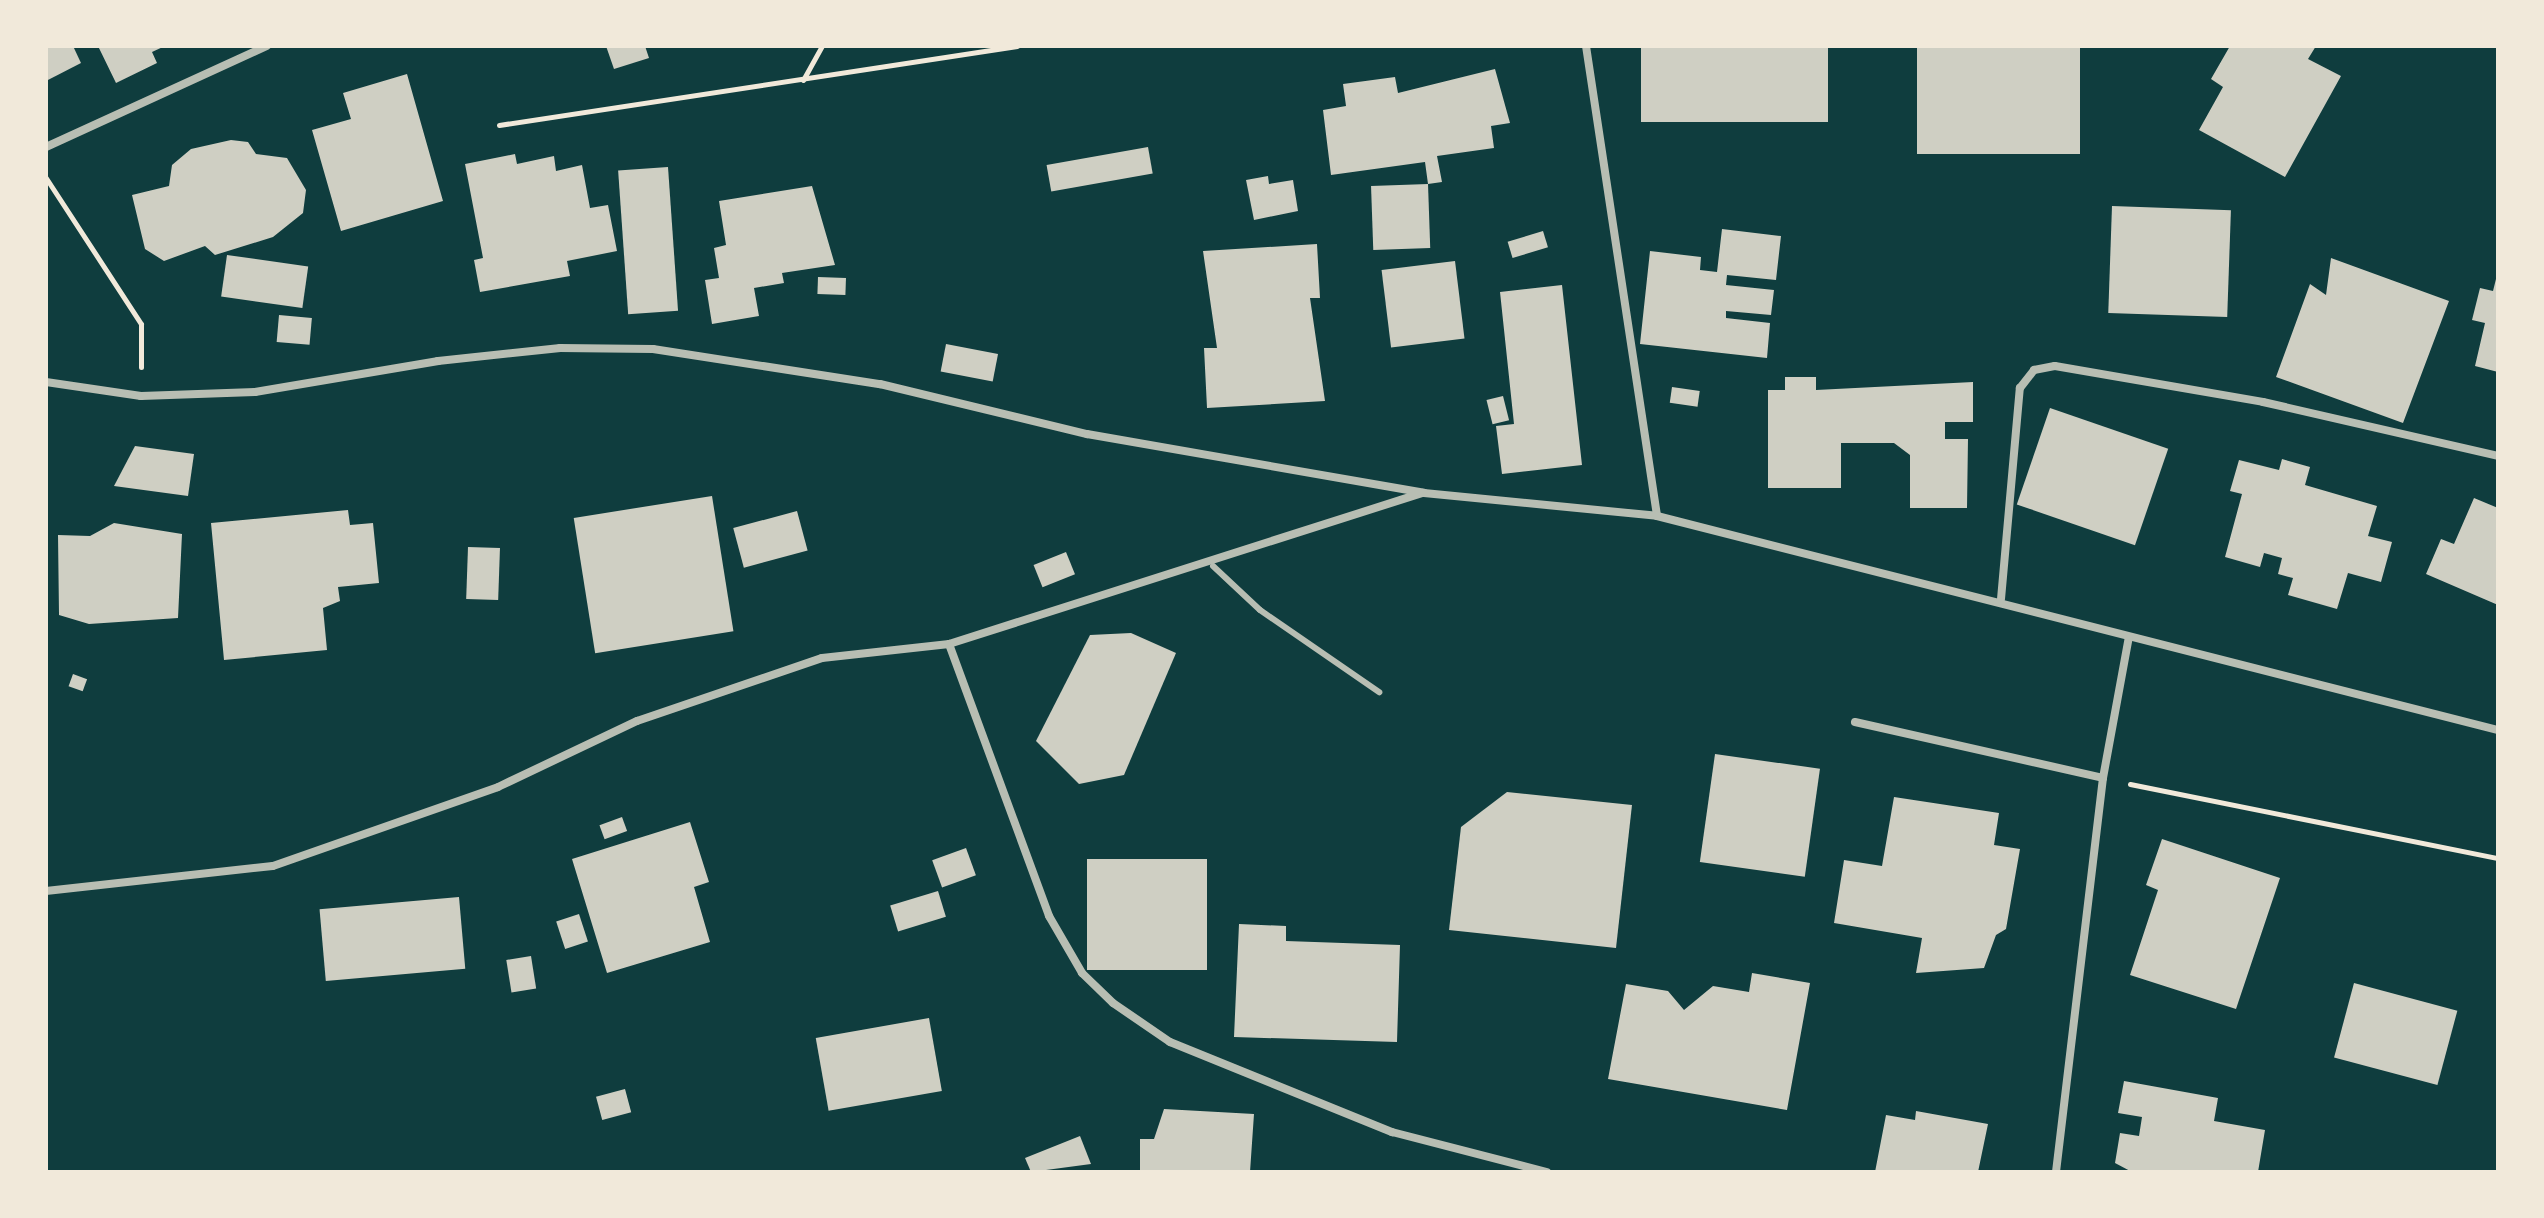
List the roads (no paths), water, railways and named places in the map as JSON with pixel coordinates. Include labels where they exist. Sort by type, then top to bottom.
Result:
[{"type":"street","points":[[46,147],[267,46]]},
{"type":"street","points":[[1586,46],[1657,516]]},
{"type":"street","points":[[46,382],[141,396],[255,392],[560,348],[653,349],[880,384],[1087,434],[1424,493],[1657,516],[2001,599],[2129,637],[2498,730]]},
{"type":"street","points":[[2001,599],[2020,388],[2034,370],[2055,366],[2263,402],[2498,456]]},
{"type":"street","points":[[46,891],[273,866],[498,787],[637,721],[822,658],[949,644],[1213,566],[1424,493]]},
{"type":"street","points":[[2056,1172],[2103,778],[2129,637]]},
{"type":"street","points":[[949,644],[1049,916],[1082,973],[1113,1003],[1170,1042],[1392,1132],[1547,1172]]},
{"type":"street","points":[[1855,722],[2103,778]]},
{"type":"lane","points":[[1213,566],[1260,610],[1379,692]]}]
